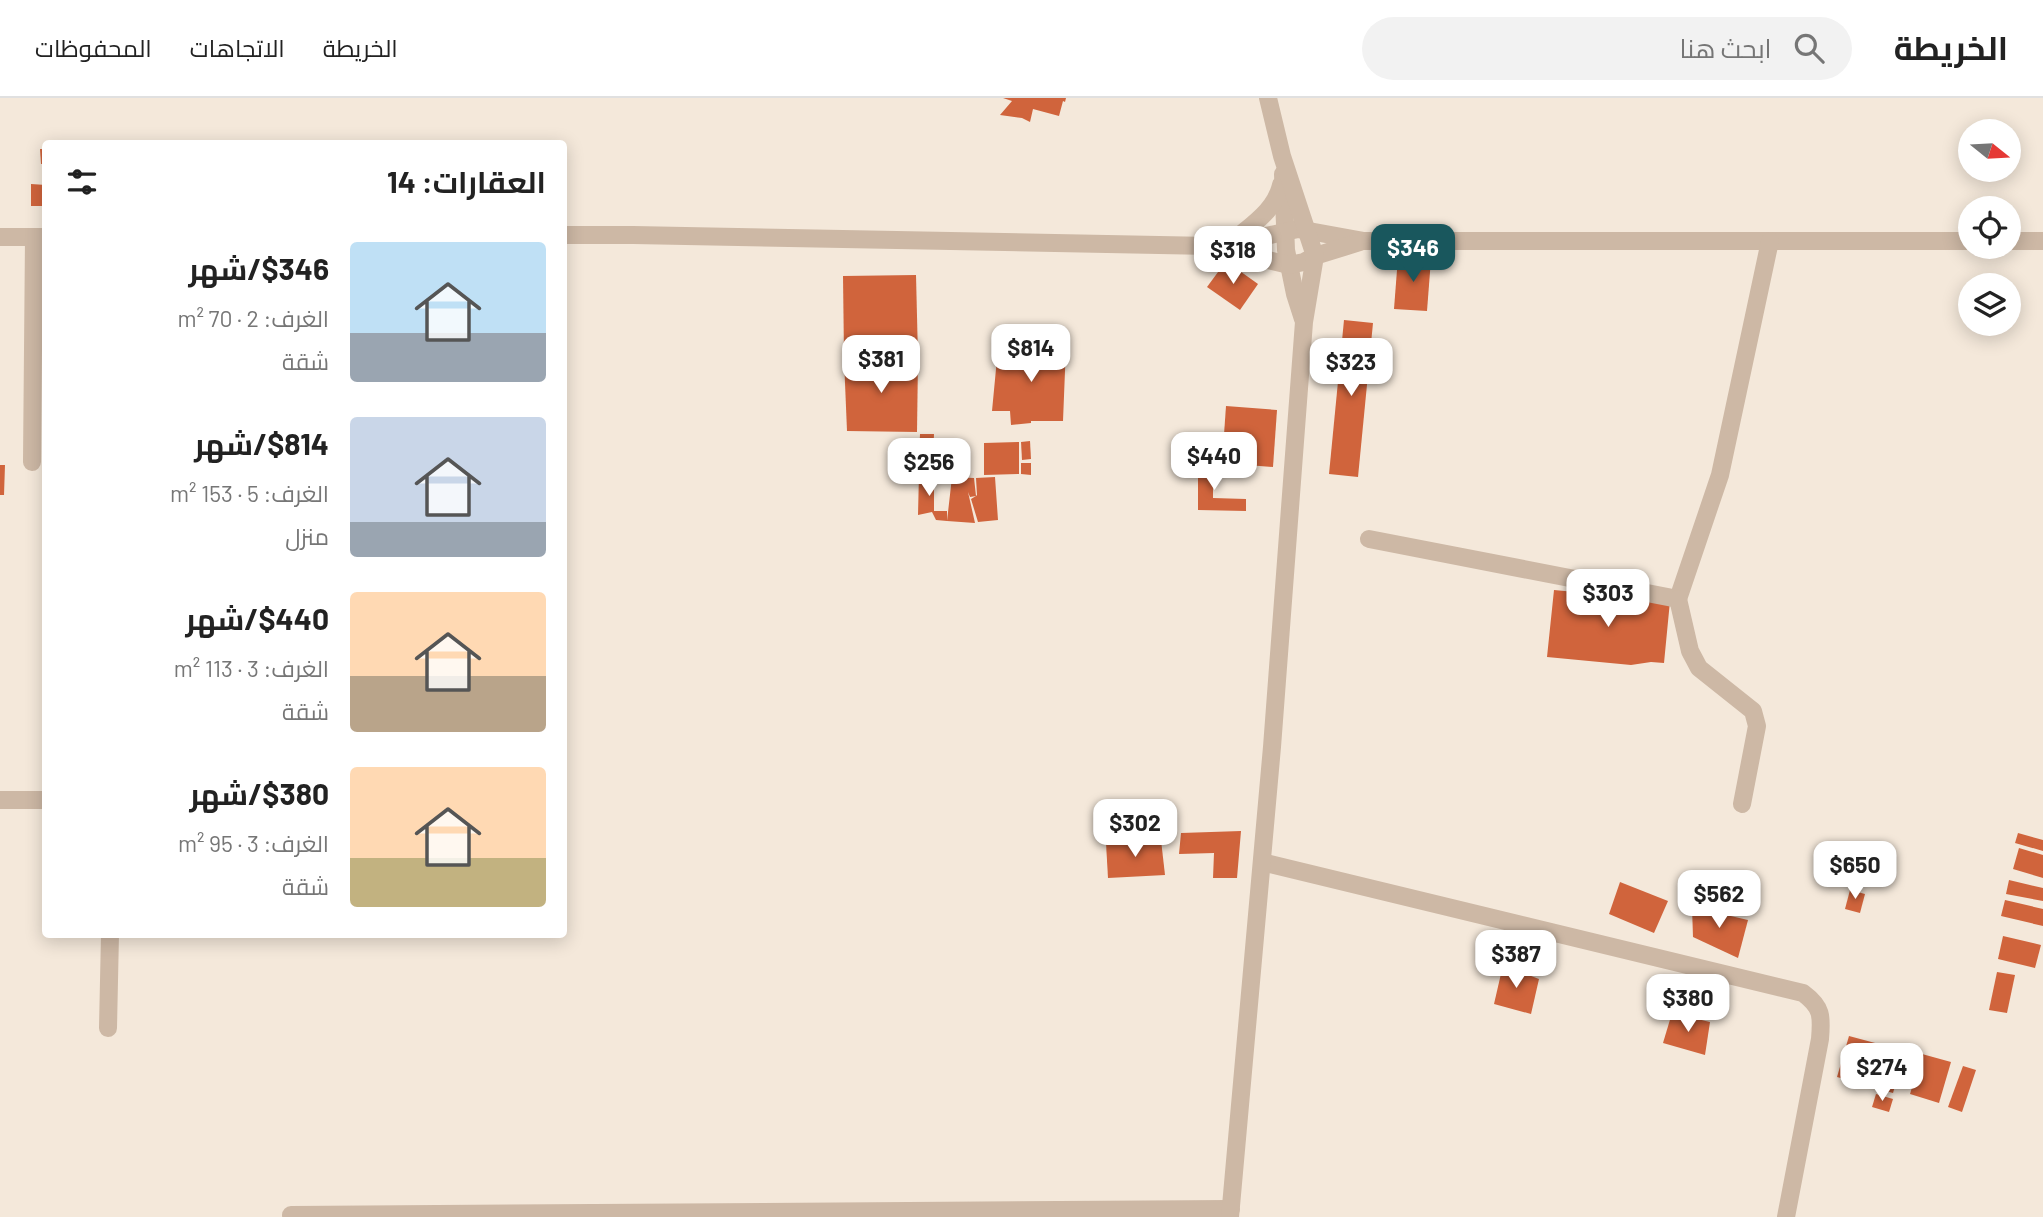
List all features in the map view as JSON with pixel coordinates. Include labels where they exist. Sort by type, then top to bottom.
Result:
[{"type":"street","points":[[291,1215],[1230,1213],[1272,747],[1304,322],[1315,256],[1282,156],[1268,98]]},
{"type":"street","points":[[1282,156],[1289,265],[1304,322]]},
{"type":"street","points":[[1229,244],[1257,222],[1274,203],[1283,178]]},
{"type":"street","points":[[567,235],[1211,246],[1298,229],[1364,241],[1958,241]]},
{"type":"street","points":[[0,237],[40,237],[32,462]]},
{"type":"street","points":[[1211,246],[1289,265],[1364,241]]},
{"type":"street","points":[[1742,804],[1757,726],[1756,718],[1753,711],[1699,668],[1690,651],[1678,600],[1720,475],[1770,241]]},
{"type":"street","points":[[2021,241],[2043,241]]},
{"type":"street","points":[[1369,539],[1678,600]]},
{"type":"street","points":[[0,800],[42,800]]},
{"type":"street","points":[[1262,862],[1803,993],[1816,1003],[1822,1023],[1786,1217]]},
{"type":"street","points":[[108,1028],[110,938]]},
{"type":"building","points":[[1003,98],[1066,98],[1059,116],[1033,109],[1030,122],[1000,115],[1012,101]]},
{"type":"building","points":[[31,184],[42,185],[42,206],[31,206]]},
{"type":"building","points":[[1398,257],[1431,259],[1427,311],[1394,309]]},
{"type":"building","points":[[1221,268],[1237,269],[1258,284],[1240,310],[1207,287]]},
{"type":"building","points":[[916,275],[918,357],[844,356],[843,276]]},
{"type":"building","points":[[1344,320],[1373,323],[1358,477],[1329,474]]},
{"type":"building","points":[[1066,346],[1063,421],[1031,421],[1011,425],[1010,411],[992,411],[998,348]]},
{"type":"building","points":[[844,359],[918,360],[917,432],[847,431]]},
{"type":"building","points":[[1226,406],[1277,410],[1273,467],[1222,463]]},
{"type":"building","points":[[920,434],[934,434],[933,459],[919,459]]},
{"type":"building","points":[[1030,441],[1031,459],[1022,460],[1021,442]]},
{"type":"building","points":[[1019,442],[1019,474],[984,475],[984,443]]},
{"type":"building","points":[[1021,463],[1031,463],[1031,475],[1021,474]]},
{"type":"building","points":[[1198,463],[1217,463],[1217,473],[1213,473],[1213,498],[1246,499],[1246,511],[1198,510]]},
{"type":"building","points":[[0,465],[5,465],[4,495],[0,495]]},
{"type":"building","points":[[919,474],[934,475],[934,511],[947,511],[947,521],[936,520],[932,512],[918,515]]},
{"type":"building","points":[[952,477],[974,478],[976,496],[970,497],[968,492],[975,523],[947,521]]},
{"type":"building","points":[[995,477],[998,520],[978,522],[971,499],[977,495],[976,478]]},
{"type":"building","points":[[1554,590],[1670,601],[1664,663],[1631,665],[1547,657]]},
{"type":"building","points":[[1241,831],[1237,878],[1213,878],[1214,853],[1179,854],[1181,833]]},
{"type":"building","points":[[2018,833],[2043,840],[2043,851],[2015,843]]},
{"type":"building","points":[[1161,840],[1165,875],[1108,878],[1106,843]]},
{"type":"building","points":[[2019,848],[2043,855],[2043,878],[2013,869]]},
{"type":"building","points":[[2009,880],[2043,888],[2043,901],[2006,894]]},
{"type":"building","points":[[1620,882],[1668,901],[1654,933],[1609,914]]},
{"type":"building","points":[[1850,890],[1865,894],[1860,913],[1845,909]]},
{"type":"building","points":[[2005,900],[2043,909],[2043,926],[2001,916]]},
{"type":"building","points":[[1692,907],[1748,920],[1738,958],[1693,937]]},
{"type":"building","points":[[2003,936],[2041,945],[2035,968],[1998,959]]},
{"type":"building","points":[[1503,965],[1539,979],[1531,1014],[1494,1004]]},
{"type":"building","points":[[1997,972],[2015,975],[2007,1013],[1989,1010]]},
{"type":"building","points":[[1672,1013],[1710,1022],[1705,1055],[1663,1043]]},
{"type":"building","points":[[1849,1036],[1905,1051],[1893,1093],[1837,1077]]},
{"type":"building","points":[[1922,1054],[1951,1062],[1939,1103],[1910,1094]]},
{"type":"building","points":[[1963,1066],[1976,1070],[1962,1112],[1948,1107]]},
{"type":"building","points":[[1876,1094],[1893,1099],[1889,1112],[1872,1107]]}]
